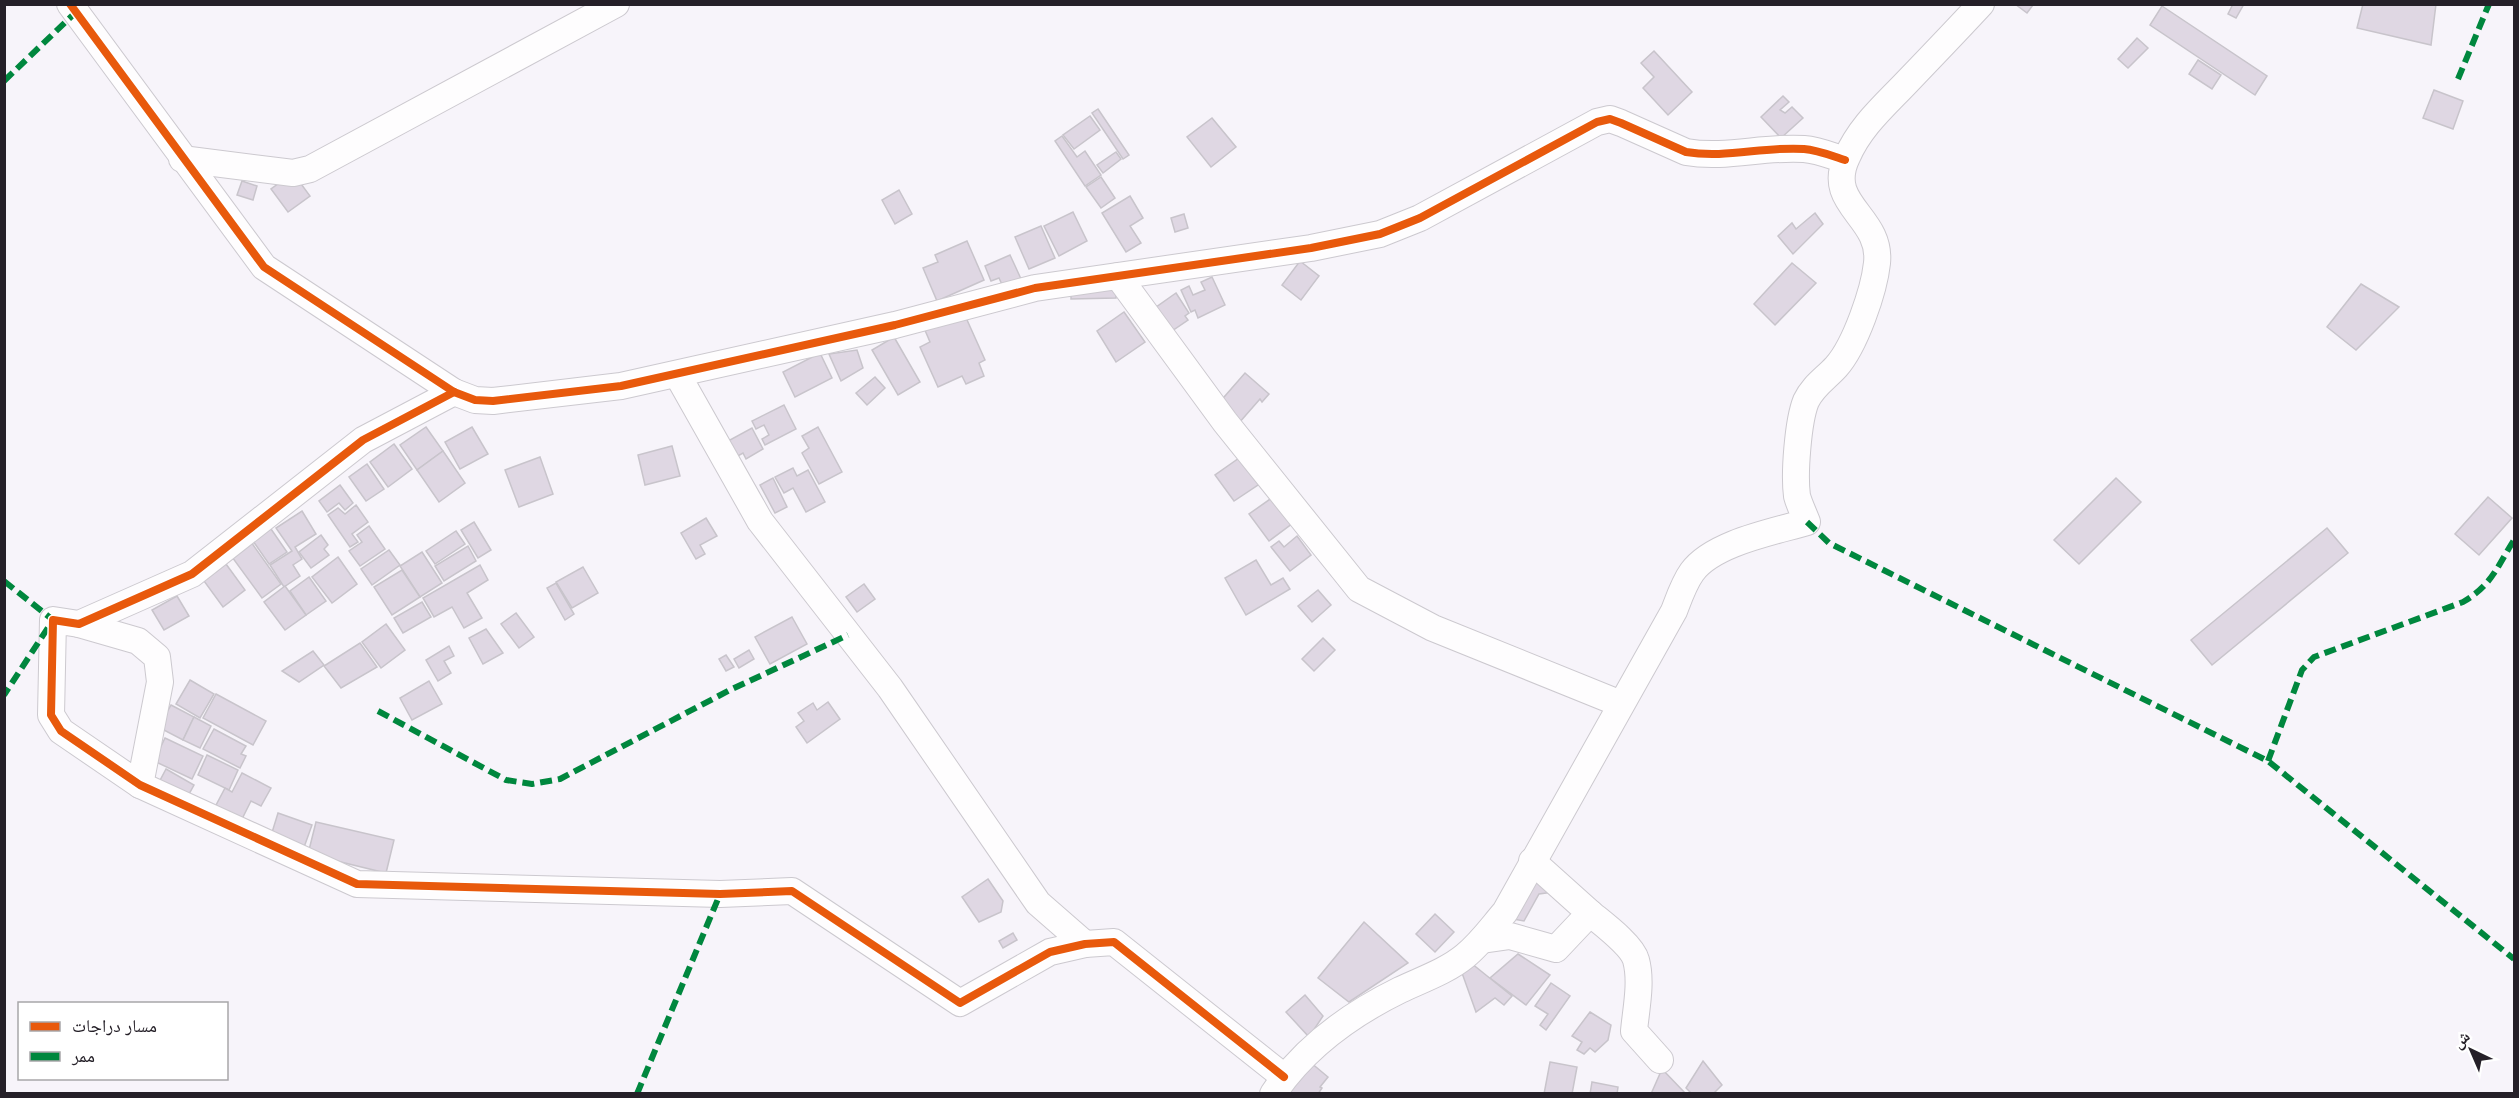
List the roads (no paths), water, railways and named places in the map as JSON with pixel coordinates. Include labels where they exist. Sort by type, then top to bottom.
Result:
[{"type":"street","points":[[70,4],[182,159],[264,267],[454,392],[476,400],[493,401],[621,386],[896,325],[1035,288],[1082,279],[1118,276],[1332,245],[1380,234],[1420,218],[1588,126],[1610,120],[1686,152],[1697,154],[1716,156],[1806,149],[1845,160]]},
{"type":"street","points":[[182,159],[293,173],[310,169],[616,4]]},
{"type":"street","points":[[140,785],[160,682],[157,657],[138,641],[78,624],[53,620],[51,715],[61,731],[140,785],[357,884],[720,894],[792,891],[960,1003],[1050,952],[1085,944],[1114,942],[1279,1085],[1319,1042],[1362,1011],[1463,958],[1482,940],[1504,912],[1622,704],[1691,574],[1699,565],[1732,545],[1807,522],[1797,497],[1797,451],[1806,402],[1818,382],[1836,367],[1849,348],[1876,278],[1879,248],[1871,228],[1848,202],[1840,181],[1845,160],[1860,131],[1981,4]]},
{"type":"street","points":[[1118,276],[1225,422],[1359,589],[1433,628],[1622,704]]},
{"type":"street","points":[[677,374],[760,521],[890,688],[1038,903],[1085,944]]},
{"type":"street","points":[[78,624],[192,574],[363,440],[454,392]]},
{"type":"street","points":[[1532,861],[1614,932],[1636,959],[1637,995],[1634,1031],[1660,1060]]},
{"type":"street","points":[[1482,940],[1510,936],[1556,949],[1590,913]]}]
